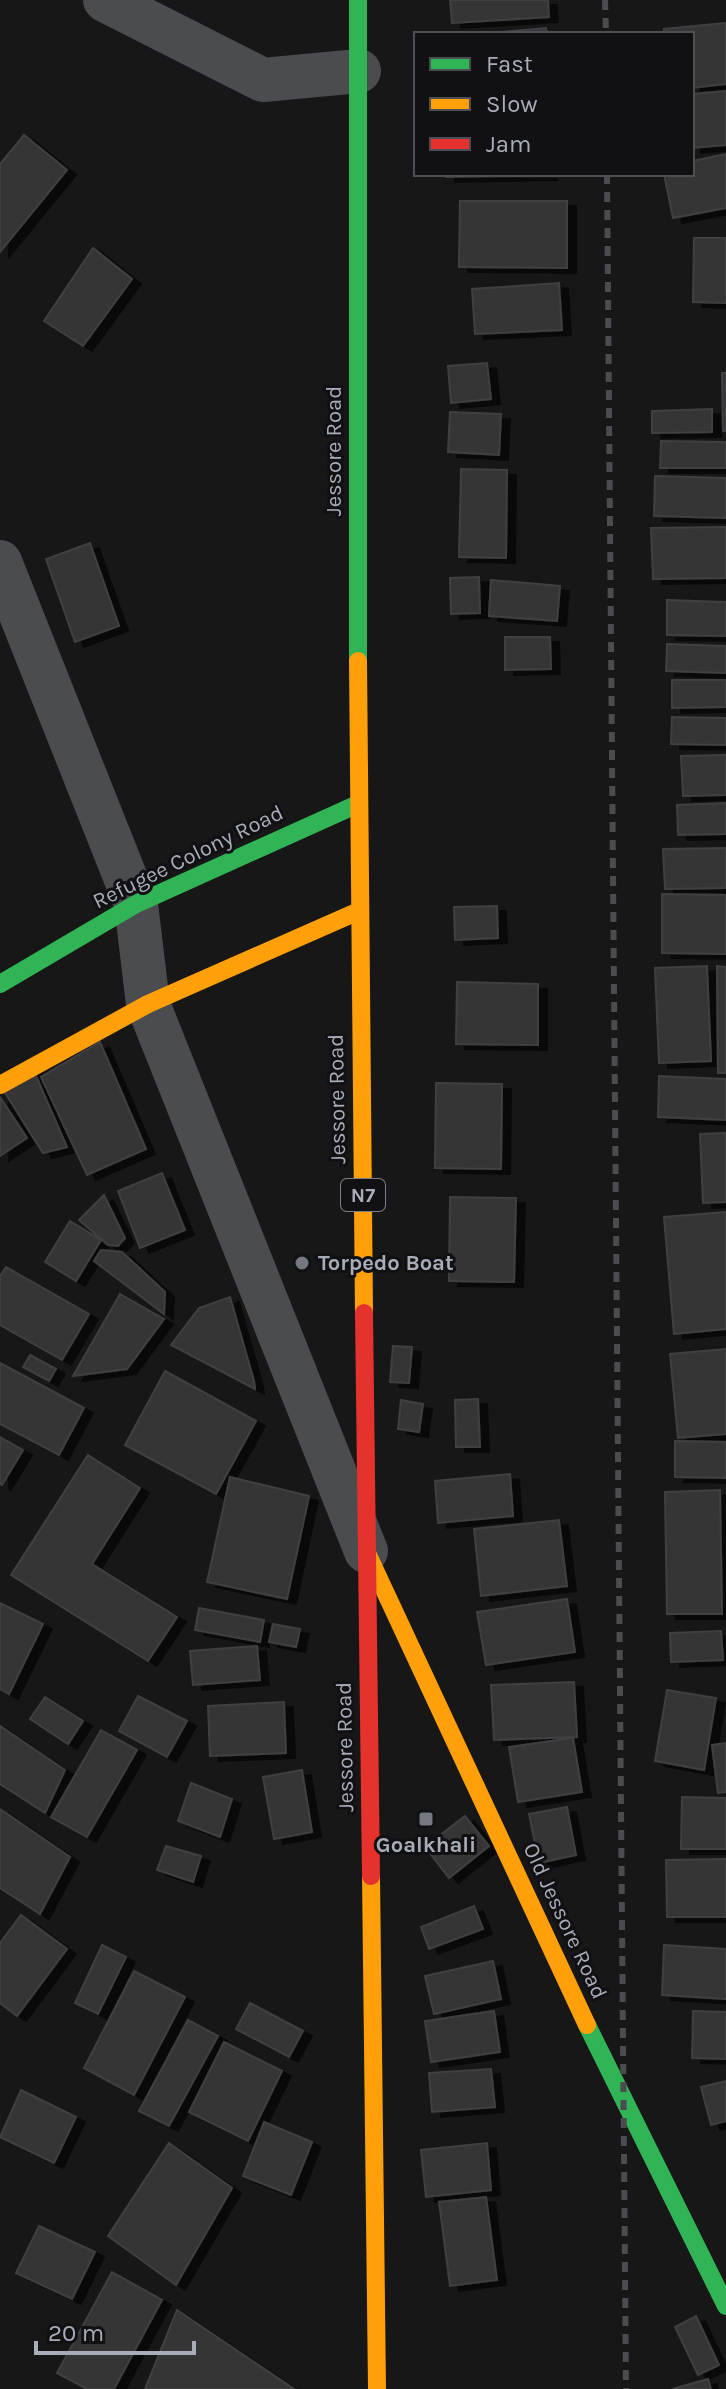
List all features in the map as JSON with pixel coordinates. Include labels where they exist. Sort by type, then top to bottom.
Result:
[{"type":"main road","name":"Jessore Road","points":[[358,0],[358,804],[377,2389]]},
{"type":"main road","name":"Refugee Colony Road","points":[[0,984],[136,904],[358,804]]},
{"type":"main road","points":[[0,1085],[148,1004],[359,911]]},
{"type":"main road","name":"Old Jessore Road","points":[[367,1553],[624,2104],[726,2306]]},
{"type":"street","points":[[105,0],[263,80],[359,71]]},
{"type":"street","points":[[0,562],[136,904],[148,1004],[367,1553]]},
{"type":"building","points":[[450,0],[548,0],[549,17],[452,23]]},
{"type":"building","points":[[726,23],[726,84],[694,88],[694,32],[664,32],[664,29]]},
{"type":"building","points":[[546,28],[547,32],[502,32]]},
{"type":"building","points":[[726,91],[726,145],[694,148],[694,94]]},
{"type":"building","points":[[24,135],[67,170],[0,252],[0,164]]},
{"type":"building","points":[[726,154],[726,208],[673,218],[664,176],[694,176],[694,161]]},
{"type":"building","points":[[460,201],[567,201],[567,268],[459,267]]},
{"type":"building","points":[[694,238],[726,238],[726,303],[693,302]]},
{"type":"building","points":[[93,248],[132,279],[83,346],[44,321]]},
{"type":"building","points":[[559,283],[562,330],[475,334],[472,289]]},
{"type":"building","points":[[487,363],[491,399],[451,403],[448,366]]},
{"type":"building","points":[[722,373],[726,373],[726,431],[723,431]]},
{"type":"building","points":[[712,409],[712,432],[652,433],[652,411]]},
{"type":"building","points":[[450,412],[501,414],[499,455],[448,452]]},
{"type":"building","points":[[661,441],[726,442],[726,468],[660,468]]},
{"type":"building","points":[[461,469],[507,470],[506,558],[459,557]]},
{"type":"building","points":[[655,476],[726,478],[726,518],[654,516]]},
{"type":"building","points":[[726,527],[726,578],[653,579],[651,528]]},
{"type":"building","points":[[90,543],[119,626],[75,642],[46,559]]},
{"type":"building","points":[[479,577],[480,613],[451,614],[450,578]]},
{"type":"building","points":[[491,580],[560,586],[557,621],[489,616]]},
{"type":"building","points":[[667,600],[726,602],[726,636],[667,635]]},
{"type":"building","points":[[505,637],[550,637],[551,669],[505,670]]},
{"type":"building","points":[[667,644],[726,646],[726,673],[666,671]]},
{"type":"building","points":[[672,680],[726,680],[726,707],[672,708]]},
{"type":"building","points":[[672,717],[726,718],[726,745],[671,744]]},
{"type":"building","points":[[726,755],[726,795],[683,796],[681,756]]},
{"type":"building","points":[[726,803],[726,834],[678,835],[677,805]]},
{"type":"building","points":[[726,848],[726,888],[665,889],[663,849]]},
{"type":"building","points":[[662,894],[726,895],[726,954],[662,953]]},
{"type":"building","points":[[497,906],[498,938],[455,940],[454,907]]},
{"type":"building","points":[[707,966],[711,1061],[659,1063],[655,968]]},
{"type":"building","points":[[717,966],[726,967],[726,1073],[718,1073]]},
{"type":"building","points":[[457,982],[538,984],[538,1045],[456,1044]]},
{"type":"building","points":[[100,1042],[146,1149],[87,1175],[41,1077]]},
{"type":"building","points":[[33,1069],[67,1147],[43,1153],[0,1085]]},
{"type":"building","points":[[659,1076],[726,1079],[726,1120],[658,1117]]},
{"type":"building","points":[[436,1083],[502,1084],[501,1169],[435,1168]]},
{"type":"building","points":[[0,1097],[27,1138],[0,1156]]},
{"type":"building","points":[[726,1133],[726,1202],[703,1203],[700,1134]]},
{"type":"building","points":[[162,1173],[185,1230],[140,1248],[118,1191]]},
{"type":"building","points":[[104,1195],[125,1238],[118,1246],[108,1245],[79,1220]]},
{"type":"building","points":[[450,1197],[516,1198],[514,1282],[449,1281]]},
{"type":"building","points":[[726,1212],[726,1329],[674,1334],[664,1217]]},
{"type":"building","points":[[70,1221],[101,1240],[76,1281],[45,1262]]},
{"type":"building","points":[[101,1250],[122,1252],[165,1292],[164,1314],[94,1261]]},
{"type":"building","points":[[6,1267],[89,1314],[62,1360],[0,1325],[0,1276]]},
{"type":"building","points":[[120,1294],[164,1319],[127,1369],[73,1376]]},
{"type":"building","points":[[230,1297],[255,1389],[171,1345],[199,1308]]},
{"type":"building","points":[[393,1346],[412,1347],[409,1383],[390,1382]]},
{"type":"building","points":[[726,1349],[726,1434],[678,1438],[670,1354]]},
{"type":"building","points":[[30,1355],[56,1369],[49,1381],[23,1367]]},
{"type":"building","points":[[0,1363],[84,1408],[59,1455],[0,1424]]},
{"type":"building","points":[[165,1371],[256,1421],[216,1494],[125,1445]]},
{"type":"building","points":[[478,1399],[480,1447],[456,1447],[455,1400]]},
{"type":"building","points":[[401,1400],[423,1404],[419,1432],[398,1429]]},
{"type":"building","points":[[0,1437],[23,1450],[2,1485],[0,1484]]},
{"type":"building","points":[[675,1441],[726,1442],[726,1478],[675,1477]]},
{"type":"building","points":[[88,1455],[140,1488],[92,1564],[177,1617],[148,1661],[11,1575]]},
{"type":"building","points":[[510,1474],[513,1516],[438,1523],[435,1481]]},
{"type":"building","points":[[230,1477],[309,1496],[287,1599],[207,1582]]},
{"type":"building","points":[[720,1490],[722,1614],[667,1614],[665,1492]]},
{"type":"building","points":[[559,1520],[567,1586],[481,1596],[474,1529]]},
{"type":"building","points":[[567,1599],[575,1652],[486,1665],[477,1612]]},
{"type":"building","points":[[0,1603],[43,1624],[9,1694],[0,1689]]},
{"type":"building","points":[[199,1608],[264,1620],[260,1642],[195,1630]]},
{"type":"building","points":[[273,1624],[300,1629],[296,1647],[269,1642]]},
{"type":"building","points":[[721,1631],[723,1660],[671,1662],[670,1633]]},
{"type":"building","points":[[257,1646],[260,1680],[193,1685],[190,1651]]},
{"type":"building","points":[[574,1682],[577,1737],[494,1740],[491,1685]]},
{"type":"building","points":[[667,1690],[716,1698],[704,1770],[655,1761]]},
{"type":"building","points":[[138,1696],[187,1721],[167,1757],[119,1731]]},
{"type":"building","points":[[45,1697],[83,1721],[68,1744],[30,1719]]},
{"type":"building","points":[[284,1702],[286,1753],[210,1756],[208,1706]]},
{"type":"building","points":[[0,1726],[65,1770],[45,1813],[0,1784]]},
{"type":"building","points":[[101,1730],[137,1750],[87,1837],[51,1817]]},
{"type":"building","points":[[573,1738],[582,1792],[518,1802],[509,1747]]},
{"type":"building","points":[[726,1743],[726,1792],[718,1793],[712,1745]]},
{"type":"building","points":[[302,1770],[312,1832],[274,1839],[263,1777]]},
{"type":"building","points":[[191,1783],[232,1799],[220,1837],[178,1821]]},
{"type":"building","points":[[682,1797],[726,1798],[726,1849],[681,1849]]},
{"type":"building","points":[[567,1807],[576,1855],[539,1863],[529,1814]]},
{"type":"building","points":[[0,1809],[70,1857],[40,1914],[0,1888]]},
{"type":"building","points":[[465,1816],[489,1846],[449,1878],[425,1847]]},
{"type":"building","points":[[166,1846],[201,1856],[193,1882],[157,1870]]},
{"type":"building","points":[[726,1859],[726,1917],[667,1917],[666,1860]]},
{"type":"building","points":[[474,1906],[483,1929],[429,1949],[421,1927]]},
{"type":"building","points":[[21,1915],[67,1949],[17,2016],[0,2003],[0,1943]]},
{"type":"building","points":[[102,1945],[126,1957],[98,2014],[75,2003]]},
{"type":"building","points":[[664,1945],[726,1949],[726,1999],[662,1995]]},
{"type":"building","points":[[493,1961],[501,1999],[434,2014],[425,1976]]},
{"type":"building","points":[[134,1971],[185,1997],[134,2095],[84,2068]]},
{"type":"building","points":[[250,2003],[303,2031],[289,2057],[236,2029]]},
{"type":"building","points":[[494,2011],[500,2052],[431,2062],[425,2021]]},
{"type":"building","points":[[693,2011],[726,2012],[726,2059],[692,2058]]},
{"type":"building","points":[[188,2020],[218,2036],[169,2126],[139,2111]]},
{"type":"building","points":[[224,2042],[282,2071],[248,2141],[189,2112]]},
{"type":"building","points":[[491,2069],[495,2107],[432,2112],[429,2073]]},
{"type":"building","points":[[726,2081],[726,2121],[711,2125],[701,2087]]},
{"type":"building","points":[[21,2090],[76,2117],[54,2163],[0,2137]]},
{"type":"building","points":[[264,2122],[312,2142],[291,2195],[243,2176]]},
{"type":"building","points":[[169,2143],[232,2188],[176,2285],[108,2236]]},
{"type":"building","points":[[487,2143],[491,2190],[426,2197],[421,2150]]},
{"type":"building","points":[[486,2197],[497,2280],[450,2286],[439,2202]]},
{"type":"building","points":[[39,2226],[95,2252],[72,2299],[16,2273]]},
{"type":"building","points":[[112,2272],[162,2300],[114,2389],[87,2389],[57,2373]]},
{"type":"building","points":[[177,2310],[294,2389],[145,2389]]},
{"type":"building","points":[[696,2316],[719,2365],[698,2375],[675,2327]]},
{"type":"building","points":[[708,2379],[711,2389],[672,2389]]},
{"type":"railway","points":[[605,0],[606,32]]},
{"type":"railway","points":[[607,176],[626,2389]]},
{"type":"traffic: fast","points":[[358,0],[358,661]]},
{"type":"traffic: fast","points":[[0,984],[136,904],[358,804]]},
{"type":"traffic: fast","points":[[587,2025],[726,2306]]},
{"type":"traffic: slow","points":[[358,661],[364,1313]]},
{"type":"traffic: slow","points":[[0,1085],[148,1004],[359,911]]},
{"type":"traffic: slow","points":[[367,1553],[587,2025]]},
{"type":"traffic: slow","points":[[371,1876],[377,2389]]},
{"type":"traffic: jam","points":[[364,1313],[371,1876]]},
{"type":"place","name":"Torpedo Boat","points":[[302,1263]]},
{"type":"place","name":"Goalkhali","points":[[426,1819]]}]
